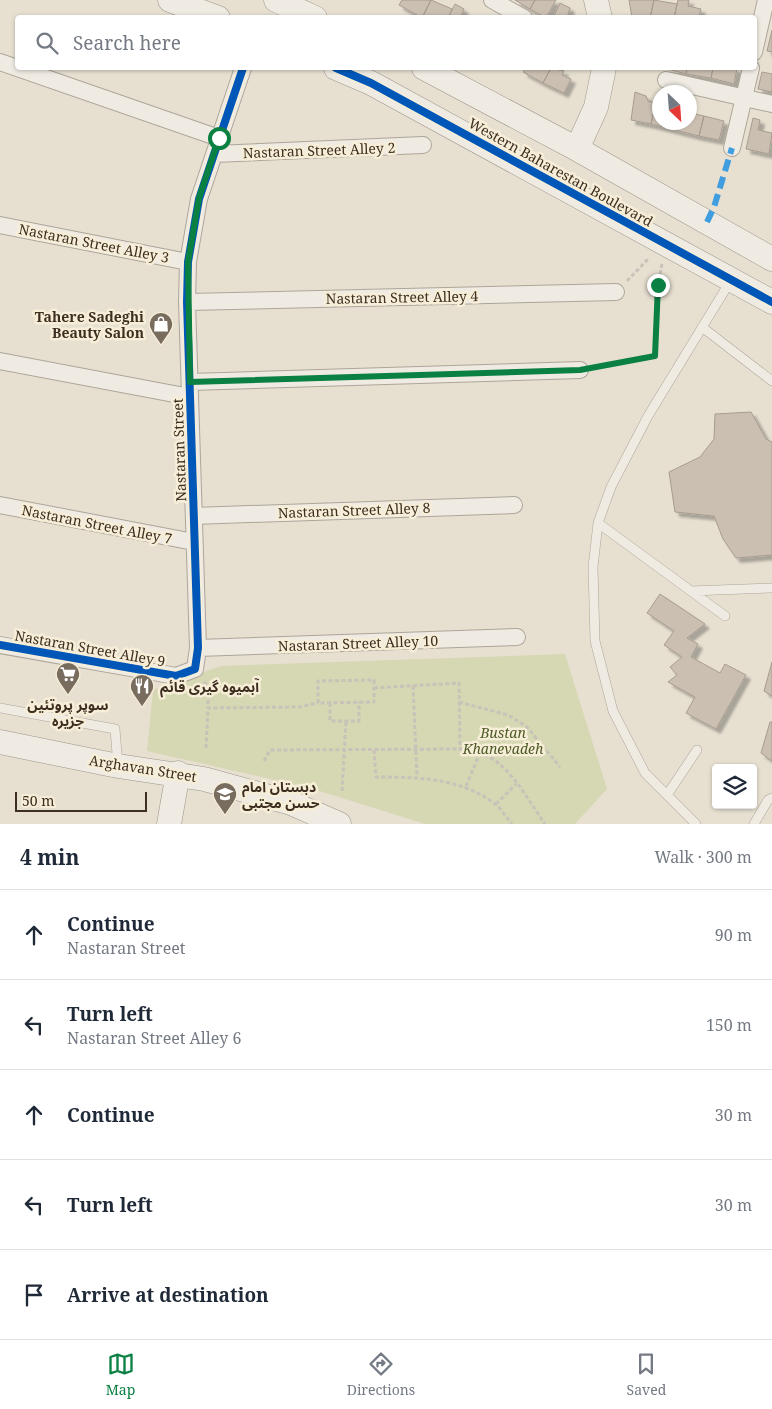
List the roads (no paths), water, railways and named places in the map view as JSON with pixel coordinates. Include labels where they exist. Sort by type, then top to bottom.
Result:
[{"type":"street","points":[[170,0],[210,15]]},
{"type":"street","points":[[276,0],[308,15]]},
{"type":"street","points":[[492,0],[519,15]]},
{"type":"street","points":[[596,0],[599,15]]},
{"type":"street","points":[[757,39],[766,0]]},
{"type":"street","points":[[0,62],[15,67]]},
{"type":"street","points":[[23,70],[219,138]]},
{"type":"street","name":"Nastaran Street","points":[[195,669],[198,648],[187,302],[188,262],[199,198],[242,70]]},
{"type":"street","name":"Western Baharestan Boulevard","points":[[340,70],[380,88],[772,302]]},
{"type":"street","name":"Western Baharestan Boulevard","points":[[428,70],[577,149],[772,259]]},
{"type":"street","points":[[577,149],[596,107],[604,70]]},
{"type":"street","points":[[732,148],[751,70]]},
{"type":"street","points":[[666,80],[772,104]]},
{"type":"street","name":"Nastaran Street Alley 2","points":[[214,154],[424,145]]},
{"type":"street","name":"Nastaran Street Alley 3","points":[[0,225],[188,262]]},
{"type":"street","name":"Nastaran Street Alley 4","points":[[187,302],[616,292]]},
{"type":"street","points":[[0,360],[190,390],[580,370]]},
{"type":"street","name":"Nastaran Street Alley 7","points":[[0,505],[194,542]]},
{"type":"street","name":"Nastaran Street Alley 8","points":[[194,516],[514,505]]},
{"type":"street","name":"Nastaran Street Alley 10","points":[[198,648],[517,638]]},
{"type":"street","name":"Nastaran Street Alley 9","points":[[0,645],[176,676],[195,669]]},
{"type":"street","name":"Arghavan Street","points":[[0,742],[118,766],[178,773],[264,794],[291,803],[339,824]]},
{"type":"street","points":[[169,824],[178,773]]},
{"type":"lane","points":[[696,824],[645,773],[613,711],[595,641],[593,567],[598,523],[611,487],[648,416],[731,279]]},
{"type":"lane","points":[[702,327],[772,381]]},
{"type":"lane","points":[[598,523],[725,616]]},
{"type":"lane","points":[[691,591],[772,588]]},
{"type":"lane","points":[[0,708],[115,729],[118,766]]},
{"type":"lane","points":[[667,795],[697,750]]},
{"type":"lane","points":[[754,824],[768,800],[772,798]]},
{"type":"place","name":"Tahere Sadeghi Beauty Salon","points":[[161,345]]},
{"type":"place","name":"سوپر پروتئین جزیره","points":[[68,695]]},
{"type":"place","name":"آبمیوه گیری قائم","points":[[142,707]]},
{"type":"place","name":"دبستان امام حسن مجتبی","points":[[225,815]]},
{"type":"park label","name":"Bustan Khanevadeh","points":[[503,740]]}]
